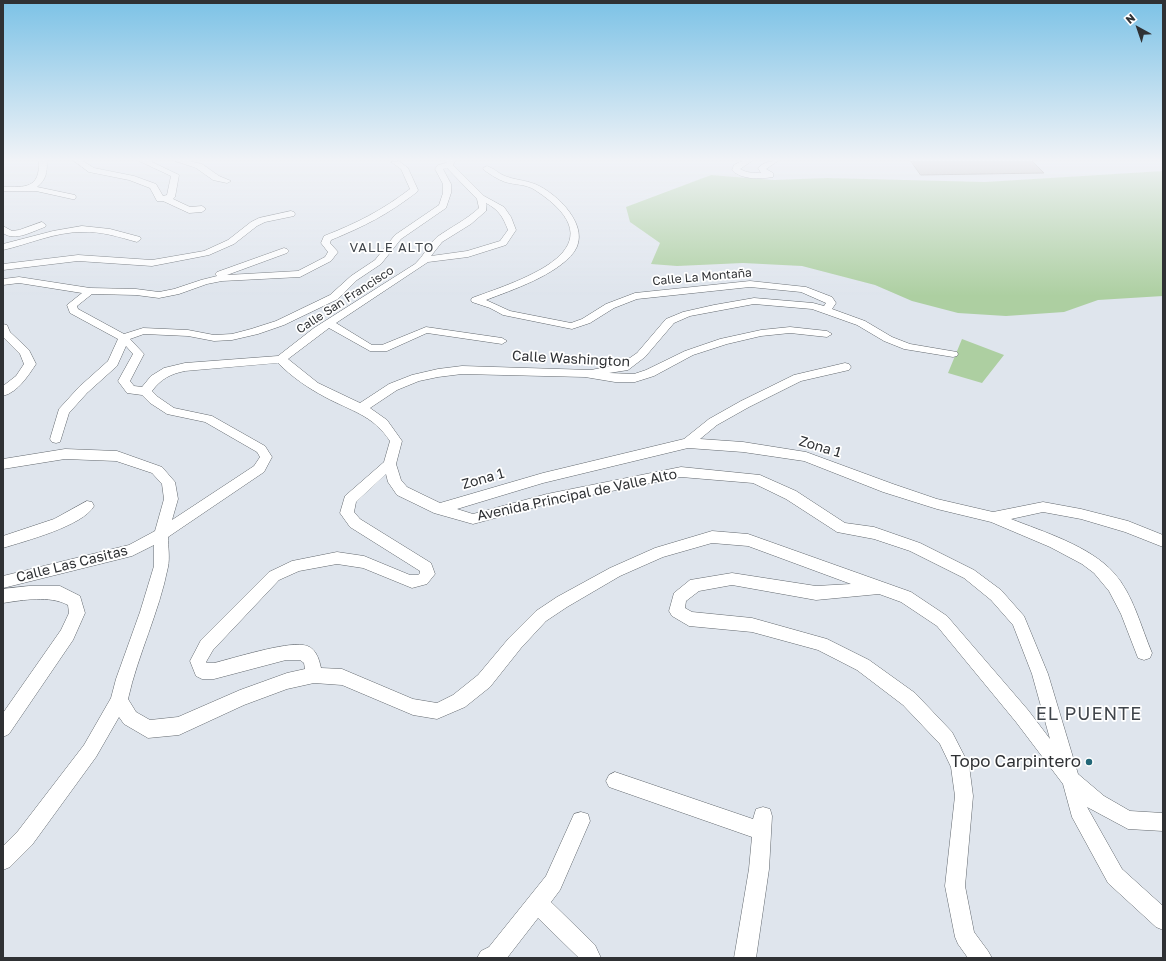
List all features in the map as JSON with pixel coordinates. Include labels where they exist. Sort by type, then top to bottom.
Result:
[{"type":"street","points":[[180,206],[189,210],[202,209]]},
{"type":"street","points":[[204,282],[222,278],[300,274],[328,259],[333,252],[325,243],[327,238],[364,223],[393,206]]},
{"type":"street","points":[[56,439],[63,412],[83,390],[113,363],[124,337],[143,331],[188,333],[214,338],[232,337],[254,332],[280,323],[334,297],[354,278],[378,262],[398,237],[443,206]]},
{"type":"street","name":"Calle San Francisco","points":[[281,359],[329,323],[407,274],[425,260],[438,240],[468,222],[483,209],[482,206]]},
{"type":"street","points":[[425,260],[468,254],[503,243],[512,230],[507,214],[497,206]]},
{"type":"street","name":"Calle La Montaña","points":[[558,206],[570,218],[574,227],[575,237],[570,250],[560,261],[518,284],[476,300],[494,306],[507,313],[572,326],[586,322],[610,306],[635,296],[750,284],[803,289],[828,298],[831,303],[827,310]]},
{"type":"street","points":[[3,267],[78,258],[152,263],[206,253],[231,242],[254,224],[262,220],[291,214]]},
{"type":"street","points":[[3,229],[10,234],[42,225]]},
{"type":"street","points":[[3,247],[82,229],[112,232],[136,239]]},
{"type":"street","points":[[3,282],[19,280],[90,291],[136,292],[159,295],[176,292],[284,251]]},
{"type":"street","points":[[90,291],[72,305],[74,311],[124,337],[140,354],[124,381],[131,390],[145,391],[154,400],[171,411],[208,419],[262,449],[266,457],[259,469],[161,534]]},
{"type":"street","points":[[585,374],[624,366],[641,355],[670,321],[687,314],[754,301],[813,306],[861,323],[888,339],[908,347],[953,354]]},
{"type":"street","points":[[329,323],[370,348],[383,348],[426,330],[502,341]]},
{"type":"street","points":[[3,327],[5,333],[25,352],[30,364],[20,379],[3,392]]},
{"type":"street","name":"Calle Washington","points":[[361,408],[393,387],[416,378],[438,372],[462,370],[585,374],[615,378],[635,378],[650,373],[689,353],[724,340],[761,333],[790,330],[827,334]]},
{"type":"street","points":[[145,391],[156,379],[168,371],[185,367],[281,359],[291,370],[310,384],[336,398],[361,408],[384,424],[396,441],[390,464],[350,500],[347,512],[355,523],[426,567],[428,574],[424,579],[417,582],[409,581],[364,562],[337,558],[297,566],[274,576],[207,645],[198,661],[202,671],[214,671],[286,653],[303,652],[311,659],[314,675]]},
{"type":"street","points":[[688,443],[714,422],[745,404],[798,378],[845,368]]},
{"type":"street","name":"Zona 1","points":[[439,509],[543,478],[688,443],[743,447],[806,457],[888,488],[937,504],[993,518],[1043,507],[1081,514],[1128,527],[1163,541]]},
{"type":"street","points":[[3,464],[64,454],[117,456],[157,470],[168,482],[172,499],[161,534],[161,566],[148,612],[124,679],[119,701],[90,752],[25,838],[3,860]]},
{"type":"street","name":"Avenida Principal de Valle Alto","points":[[390,464],[395,482],[402,491],[439,509],[474,519],[547,499],[681,472],[755,478],[791,495],[842,528],[874,532],[915,547],[969,574],[996,595],[1019,621],[1040,674],[1072,780],[1079,810],[1115,876],[1163,920]]},
{"type":"street","points":[[3,542],[50,526],[80,512],[87,506]]},
{"type":"street","points":[[993,518],[1082,556],[1108,577],[1121,598],[1144,653]]},
{"type":"street","name":"Calle Las Casitas","points":[[3,582],[132,550],[161,534]]},
{"type":"street","points":[[119,701],[130,718],[148,729],[179,726],[240,698],[286,681],[314,675],[342,677],[413,707],[437,711],[459,701],[484,681],[515,643],[541,616],[562,602],[615,572],[660,552],[712,537],[748,540],[906,597],[942,621],[1022,716],[1072,780],[1097,803],[1128,820],[1163,822]]},
{"type":"street","points":[[882,588],[816,593],[732,579],[695,585],[678,598],[677,611],[688,619],[752,625],[821,644],[863,665],[909,699],[946,738],[960,765],[964,796],[955,886],[965,937],[981,958]]},
{"type":"street","points":[[3,596],[29,593],[60,593],[75,601],[77,613],[67,635],[3,728]]},
{"type":"street","points":[[615,781],[762,823],[759,869],[745,958]]},
{"type":"street","points":[[488,958],[496,955],[553,883],[581,821]]},
{"type":"street","points":[[538,903],[588,952],[590,958]]},
{"type":"green space","points":[[1163,206],[1163,296],[1098,300],[1064,312],[1006,316],[958,313],[912,301],[875,285],[802,266],[743,263],[677,266],[651,264],[660,243],[630,222],[626,207]]},
{"type":"green space","points":[[962,339],[1004,355],[982,383],[948,373]]},
{"type":"place","name":"Topo Carpintero","points":[[1089,762]]},
{"type":"district","name":"VALLE ALTO","points":[[392,248]]},
{"type":"district","name":"EL PUENTE","points":[[1089,714]]}]
